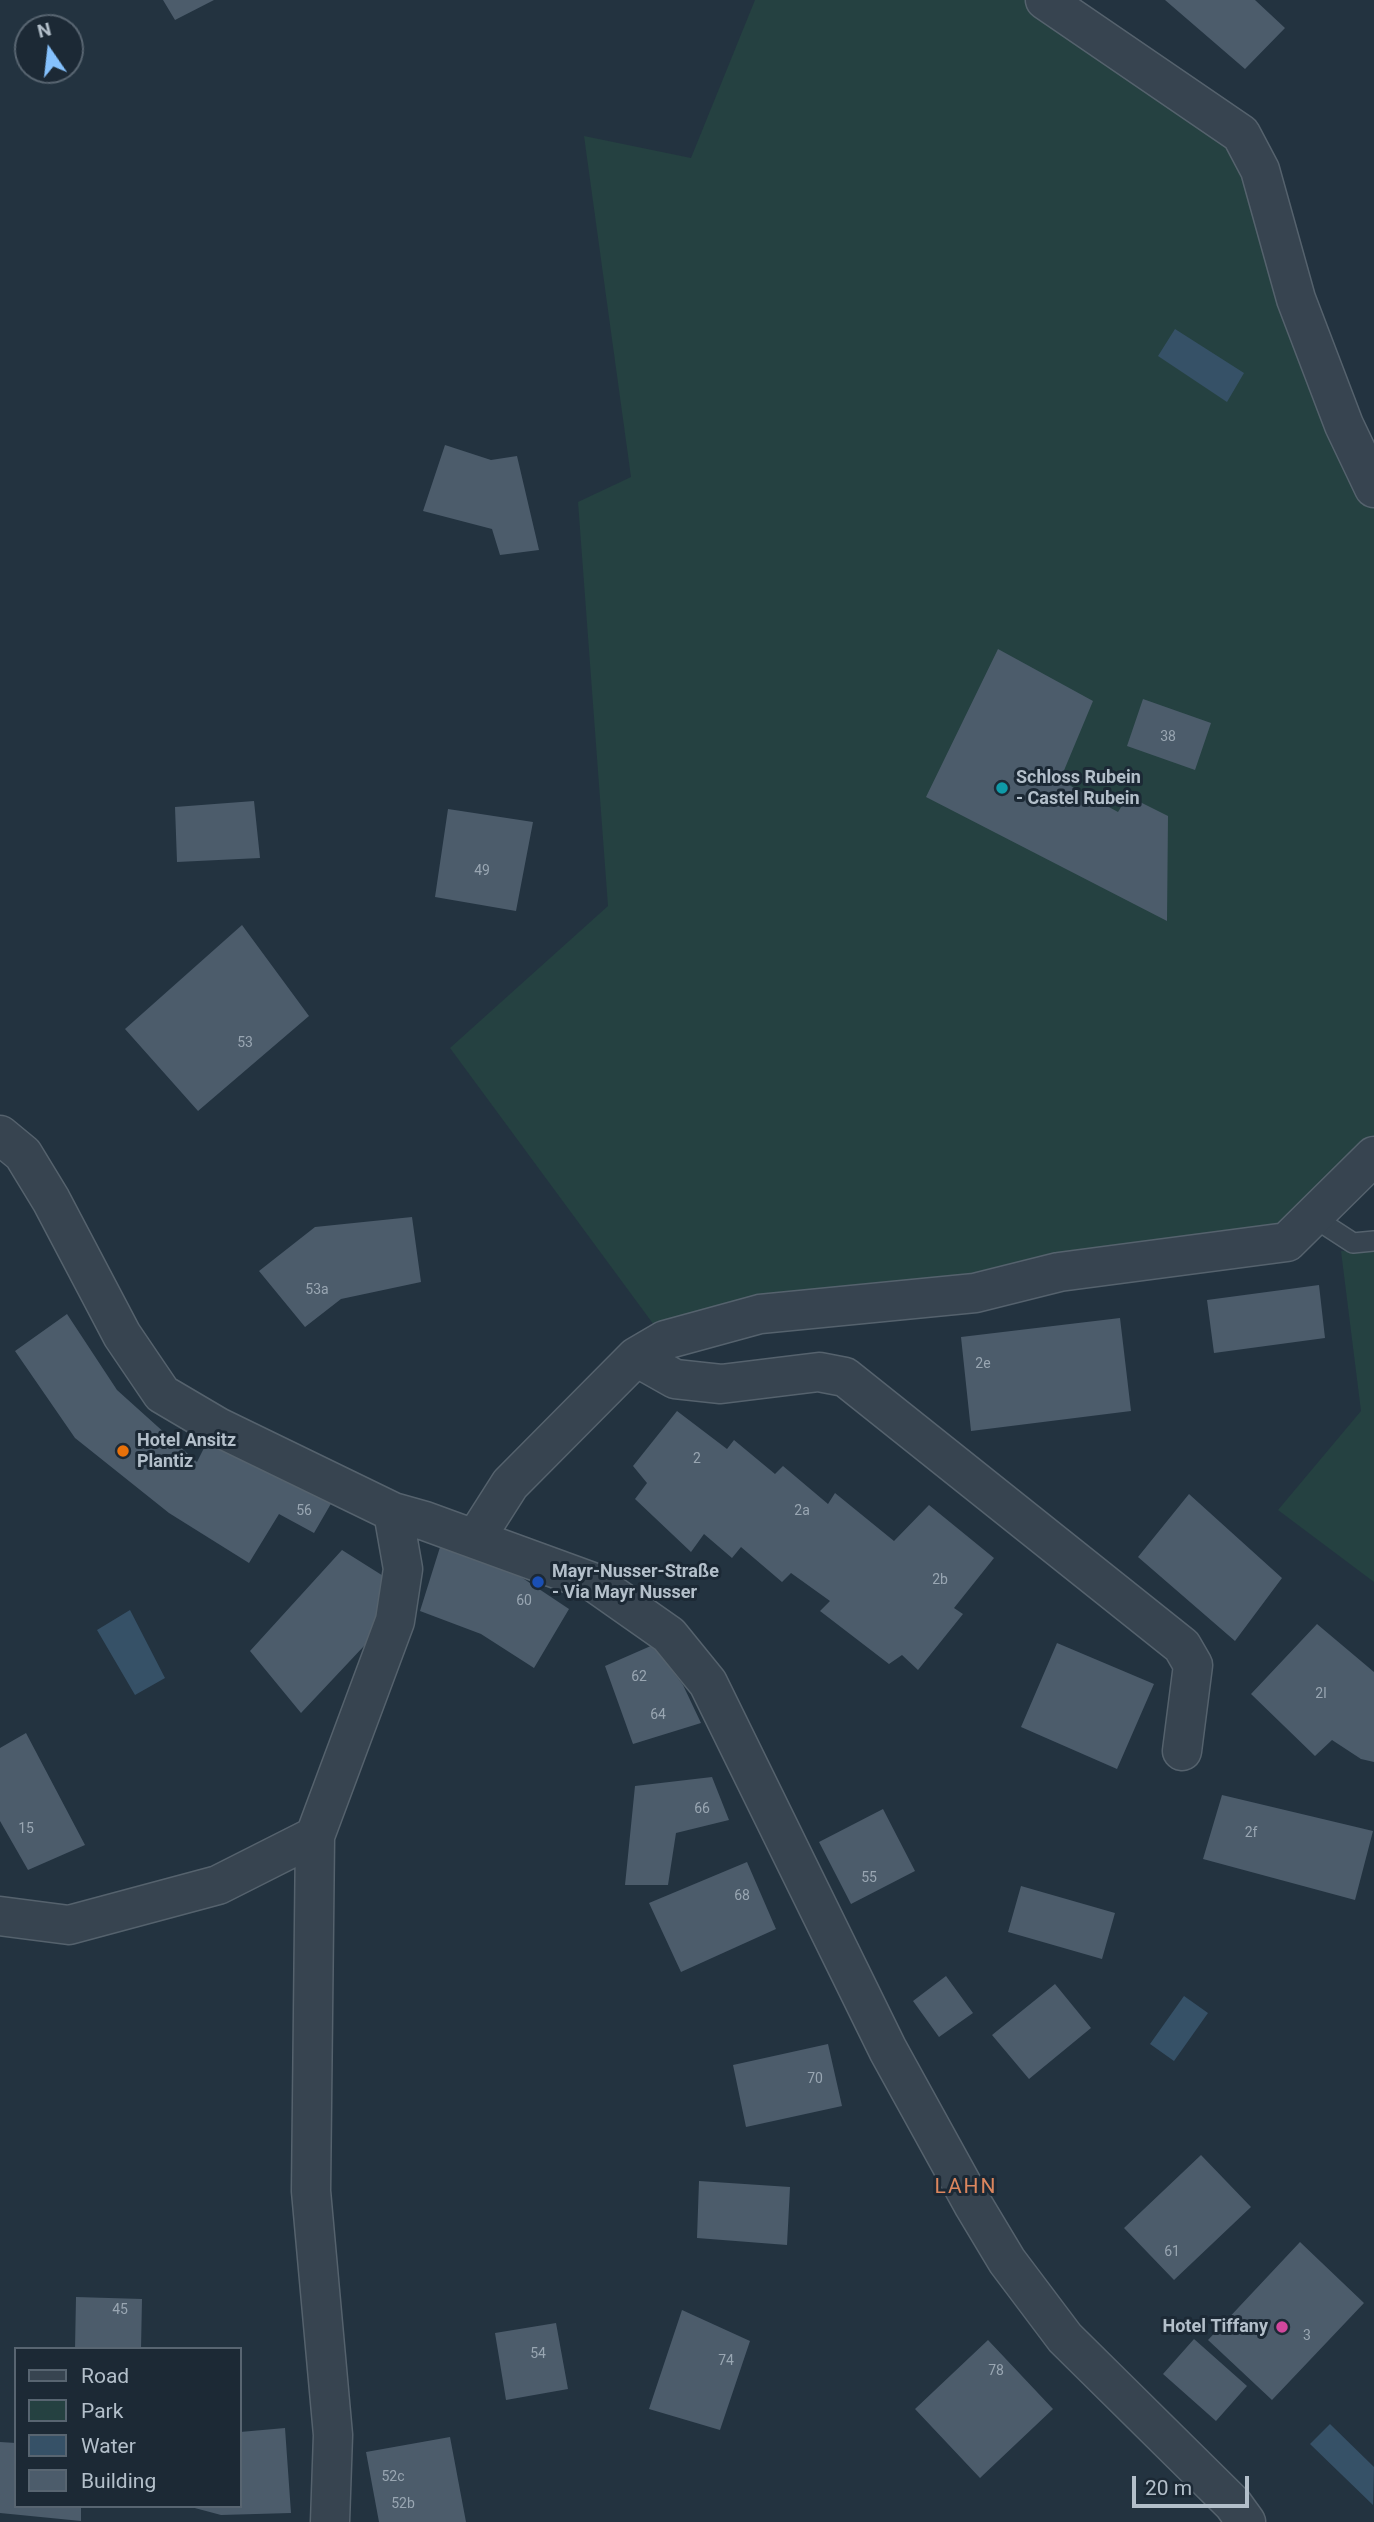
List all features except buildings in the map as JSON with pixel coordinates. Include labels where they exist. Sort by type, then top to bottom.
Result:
[{"type":"street","points":[[1045,0],[1241,134],[1260,170],[1296,299],[1344,425],[1374,488]]},
{"type":"street","points":[[0,1135],[23,1154],[51,1200],[122,1335],[162,1394],[218,1427],[393,1512],[595,1583],[669,1635],[708,1683],[888,2050],[1007,2261],[1065,2338],[1233,2504],[1246,2522]]},
{"type":"street","points":[[475,1539],[510,1484],[636,1357],[665,1340],[760,1314],[975,1293],[1059,1272],[1287,1242],[1374,1156]]},
{"type":"street","points":[[636,1357],[675,1379],[686,1381],[721,1384],[819,1372],[845,1377],[1182,1646],[1193,1665],[1182,1751]]},
{"type":"street","points":[[330,2522],[333,2435],[311,2191],[315,1836],[395,1621],[402,1569],[393,1512]]},
{"type":"street","points":[[0,1916],[69,1925],[218,1885],[315,1836]]},
{"type":"lane","points":[[1313,1217],[1353,1243],[1374,1241]]},
{"type":"green space","points":[[755,0],[1045,0],[1241,134],[1374,467],[1374,1156],[1287,1242],[665,1340],[450,1048],[608,906],[578,502],[631,477],[584,136],[691,158]]},
{"type":"green space","points":[[1341,1251],[1374,1252],[1374,1582],[1278,1510],[1361,1411]]},
{"type":"water","points":[[1175,329],[1244,373],[1227,402],[1158,356]]},
{"type":"water","points":[[130,1610],[165,1678],[135,1695],[97,1630]]},
{"type":"water","points":[[1184,1996],[1208,2013],[1174,2061],[1150,2044]]},
{"type":"water","points":[[1330,2424],[1374,2467],[1373,2505],[1310,2444]]},
{"type":"place","name":"Schloss Rubein - Castel Rubein","points":[[1002,788]]},
{"type":"place","name":"Hotel Ansitz Plantiz","points":[[123,1451]]},
{"type":"place","name":"Mayr-Nusser-Straße - Via Mayr Nusser","points":[[538,1582]]},
{"type":"place","name":"Hotel Tiffany","points":[[1282,2327]]},
{"type":"district","name":"LAHN","points":[[966,2188]]}]
